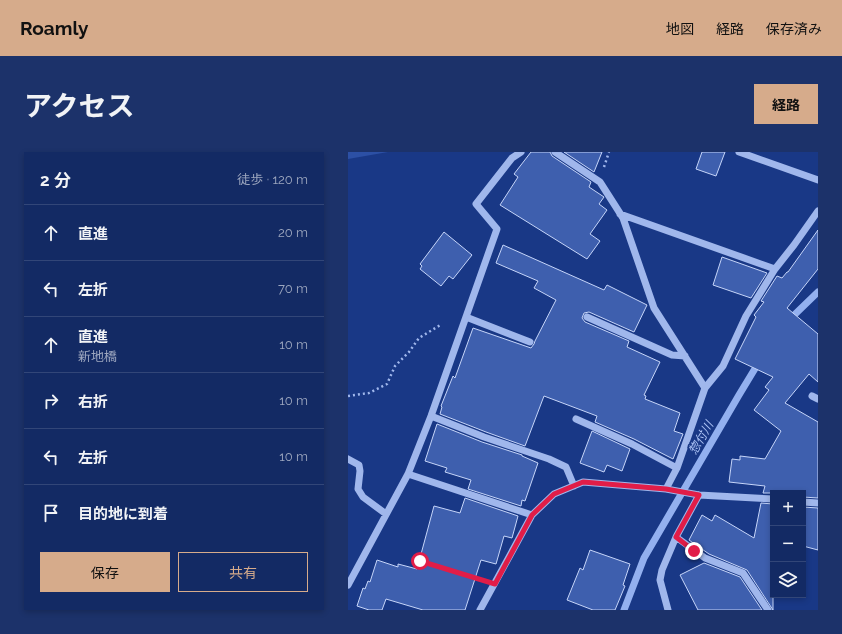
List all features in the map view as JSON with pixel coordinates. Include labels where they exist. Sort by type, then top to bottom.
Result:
[{"type":"street","points":[[348,585],[408,474],[431,416],[497,229],[476,204],[512,158],[522,152]]},
{"type":"street","points":[[555,152],[600,182],[622,218],[654,308],[705,388]]},
{"type":"street","points":[[739,152],[818,180]]},
{"type":"street","points":[[668,489],[677,468],[705,388],[723,366],[746,316],[775,269],[818,211]]},
{"type":"street","points":[[620,214],[775,269]]},
{"type":"street","points":[[466,317],[530,342]]},
{"type":"street","points":[[587,317],[672,355],[685,356]]},
{"type":"street","points":[[431,416],[484,437],[566,466],[574,486]]},
{"type":"street","points":[[576,419],[632,444],[677,468]]},
{"type":"street","points":[[348,459],[359,465],[360,471],[358,489],[363,497],[386,514]]},
{"type":"street","points":[[408,474],[532,515]]},
{"type":"street","points":[[480,610],[532,515],[554,494],[583,482],[668,489],[696,494],[770,499]]},
{"type":"street","points":[[668,610],[660,580],[662,570],[696,494]]},
{"type":"street","points":[[806,502],[818,503]]},
{"type":"street","points":[[676,537],[705,558],[743,573],[768,610]]},
{"type":"path","points":[[348,396],[369,393],[387,384],[394,366],[409,352],[419,338],[442,324]]},
{"type":"path","points":[[420,561],[495,584]]},
{"type":"shaded area","points":[[348,152],[388,152],[348,159]]},
{"type":"building","points":[[531,152],[550,152],[552,156],[591,182],[589,187],[604,197],[599,204],[607,210],[590,234],[600,241],[587,259],[500,205],[518,177],[514,174]]},
{"type":"building","points":[[564,152],[602,152],[594,172]]},
{"type":"building","points":[[702,152],[725,152],[716,176],[696,169]]},
{"type":"building","points":[[818,230],[818,269],[787,308],[818,334],[818,382],[809,374],[785,403],[818,422],[818,498],[806,497],[806,490],[770,490],[770,493],[763,493],[765,486],[729,482],[732,459],[740,460],[740,456],[765,459],[781,431],[754,410],[769,390],[765,387],[773,377],[735,359],[756,317],[754,315],[764,302],[761,301],[777,276],[782,278]]},
{"type":"building","points":[[444,232],[472,255],[453,279],[449,276],[441,286],[420,269],[422,266],[420,264]]},
{"type":"building","points":[[503,245],[604,290],[607,285],[647,305],[634,332],[589,312],[584,313],[582,318],[585,322],[629,341],[627,347],[660,362],[644,395],[646,396],[645,399],[680,413],[674,431],[683,434],[673,459],[634,439],[595,422],[597,416],[544,396],[525,446],[440,414],[441,406],[453,376],[455,378],[473,328],[531,348],[556,300],[534,288],[538,281],[496,263]]},
{"type":"building","points":[[722,257],[767,273],[751,298],[713,285]]},
{"type":"building","points":[[437,424],[482,442],[522,455],[538,463],[525,501],[522,500],[521,506],[468,489],[471,480],[445,472],[447,468],[425,461]]},
{"type":"building","points":[[592,431],[630,449],[622,471],[607,465],[604,472],[580,463]]},
{"type":"building","points":[[465,498],[518,516],[512,538],[504,536],[496,564],[481,560],[465,610],[423,610],[386,599],[382,610],[369,610],[357,606],[363,588],[365,589],[368,581],[370,582],[377,560],[398,567],[398,564],[417,569],[434,506],[460,513]]},
{"type":"building","points":[[761,503],[770,504],[770,598],[773,598],[773,610],[747,570],[709,554],[689,540],[702,515],[712,521],[715,515],[754,538]]},
{"type":"building","points":[[806,507],[818,508],[818,550],[806,547]]},
{"type":"building","points":[[590,550],[630,564],[623,585],[625,586],[615,610],[593,610],[567,600],[580,568],[583,570]]},
{"type":"building","points":[[704,563],[740,577],[762,610],[698,610],[680,575]]},
{"type":"waterway","name":"惣付川","points":[[788,321],[818,292]]},
{"type":"waterway","name":"惣付川","points":[[624,610],[644,558],[759,362]]},
{"type":"route","points":[[420,561],[495,584],[532,515],[554,494],[583,482],[666,489],[699,495],[676,537],[694,551]]}]
